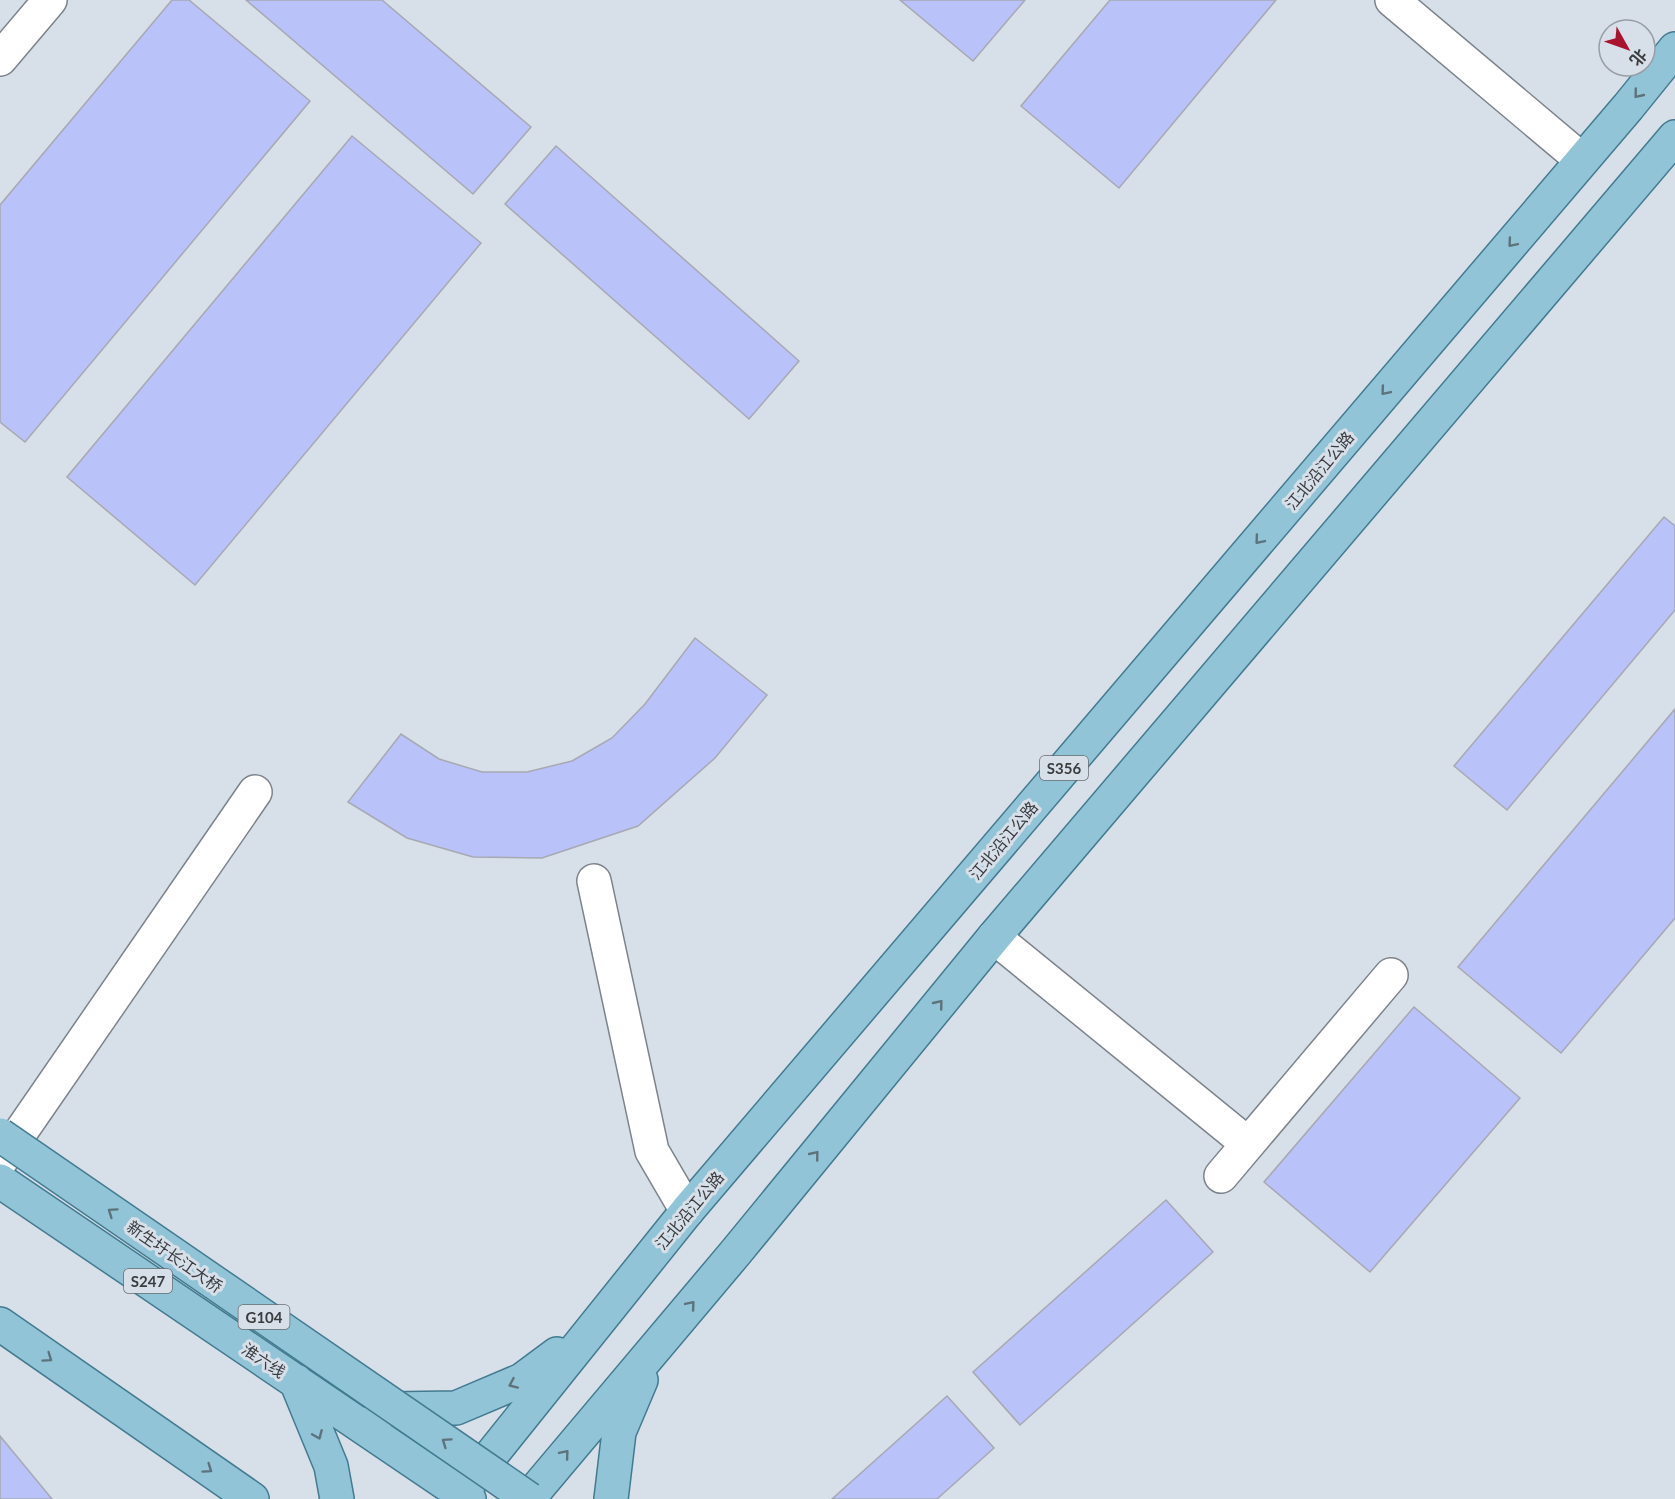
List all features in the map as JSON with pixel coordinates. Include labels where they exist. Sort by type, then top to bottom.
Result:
[{"type":"main road","name":"江北沿江公路","points":[[462,1497],[595,1325],[687,1211],[1675,49]]},
{"type":"main road","points":[[528,1499],[736,1252],[994,938],[1675,137]]},
{"type":"main road","name":"新生圩长江大桥","points":[[0,1135],[528,1499]]},
{"type":"main road","name":"淮六线","points":[[0,1181],[296,1381],[462,1497]]},
{"type":"main road","points":[[0,1324],[252,1499]]},
{"type":"main road","points":[[296,1381],[342,1397],[392,1409],[456,1408],[522,1380],[595,1325]]},
{"type":"main road","points":[[610,1499],[619,1432],[656,1346]]},
{"type":"main road","points":[[296,1381],[331,1466],[337,1499]]},
{"type":"street","points":[[0,59],[50,0]]},
{"type":"street","points":[[1392,0],[1582,160]]},
{"type":"street","points":[[0,1162],[255,792]]},
{"type":"street","points":[[594,881],[652,1151],[687,1211]]},
{"type":"street","points":[[994,938],[1248,1144]]},
{"type":"street","points":[[1221,1176],[1391,975]]},
{"type":"building","points":[[172,0],[189,0],[310,101],[25,442],[0,422],[0,205]]},
{"type":"building","points":[[246,0],[382,0],[531,127],[473,194]]},
{"type":"building","points":[[900,0],[1025,0],[973,61]]},
{"type":"building","points":[[1110,0],[1276,0],[1119,188],[1021,106]]},
{"type":"building","points":[[352,136],[481,243],[195,585],[67,477]]},
{"type":"building","points":[[556,146],[799,361],[749,419],[505,204]]},
{"type":"building","points":[[1664,517],[1675,526],[1675,610],[1507,810],[1454,766]]},
{"type":"building","points":[[695,638],[767,695],[715,758],[638,826],[542,858],[473,857],[407,838],[348,802],[401,734],[439,759],[482,772],[527,772],[572,761],[612,738],[645,704]]},
{"type":"building","points":[[1675,709],[1675,918],[1561,1053],[1458,967]]},
{"type":"building","points":[[1414,1007],[1520,1098],[1370,1272],[1264,1182]]},
{"type":"building","points":[[1166,1200],[1213,1252],[1020,1425],[973,1372]]},
{"type":"building","points":[[947,1396],[994,1448],[937,1499],[832,1499]]},
{"type":"building","points":[[0,1436],[52,1499],[0,1499]]}]
